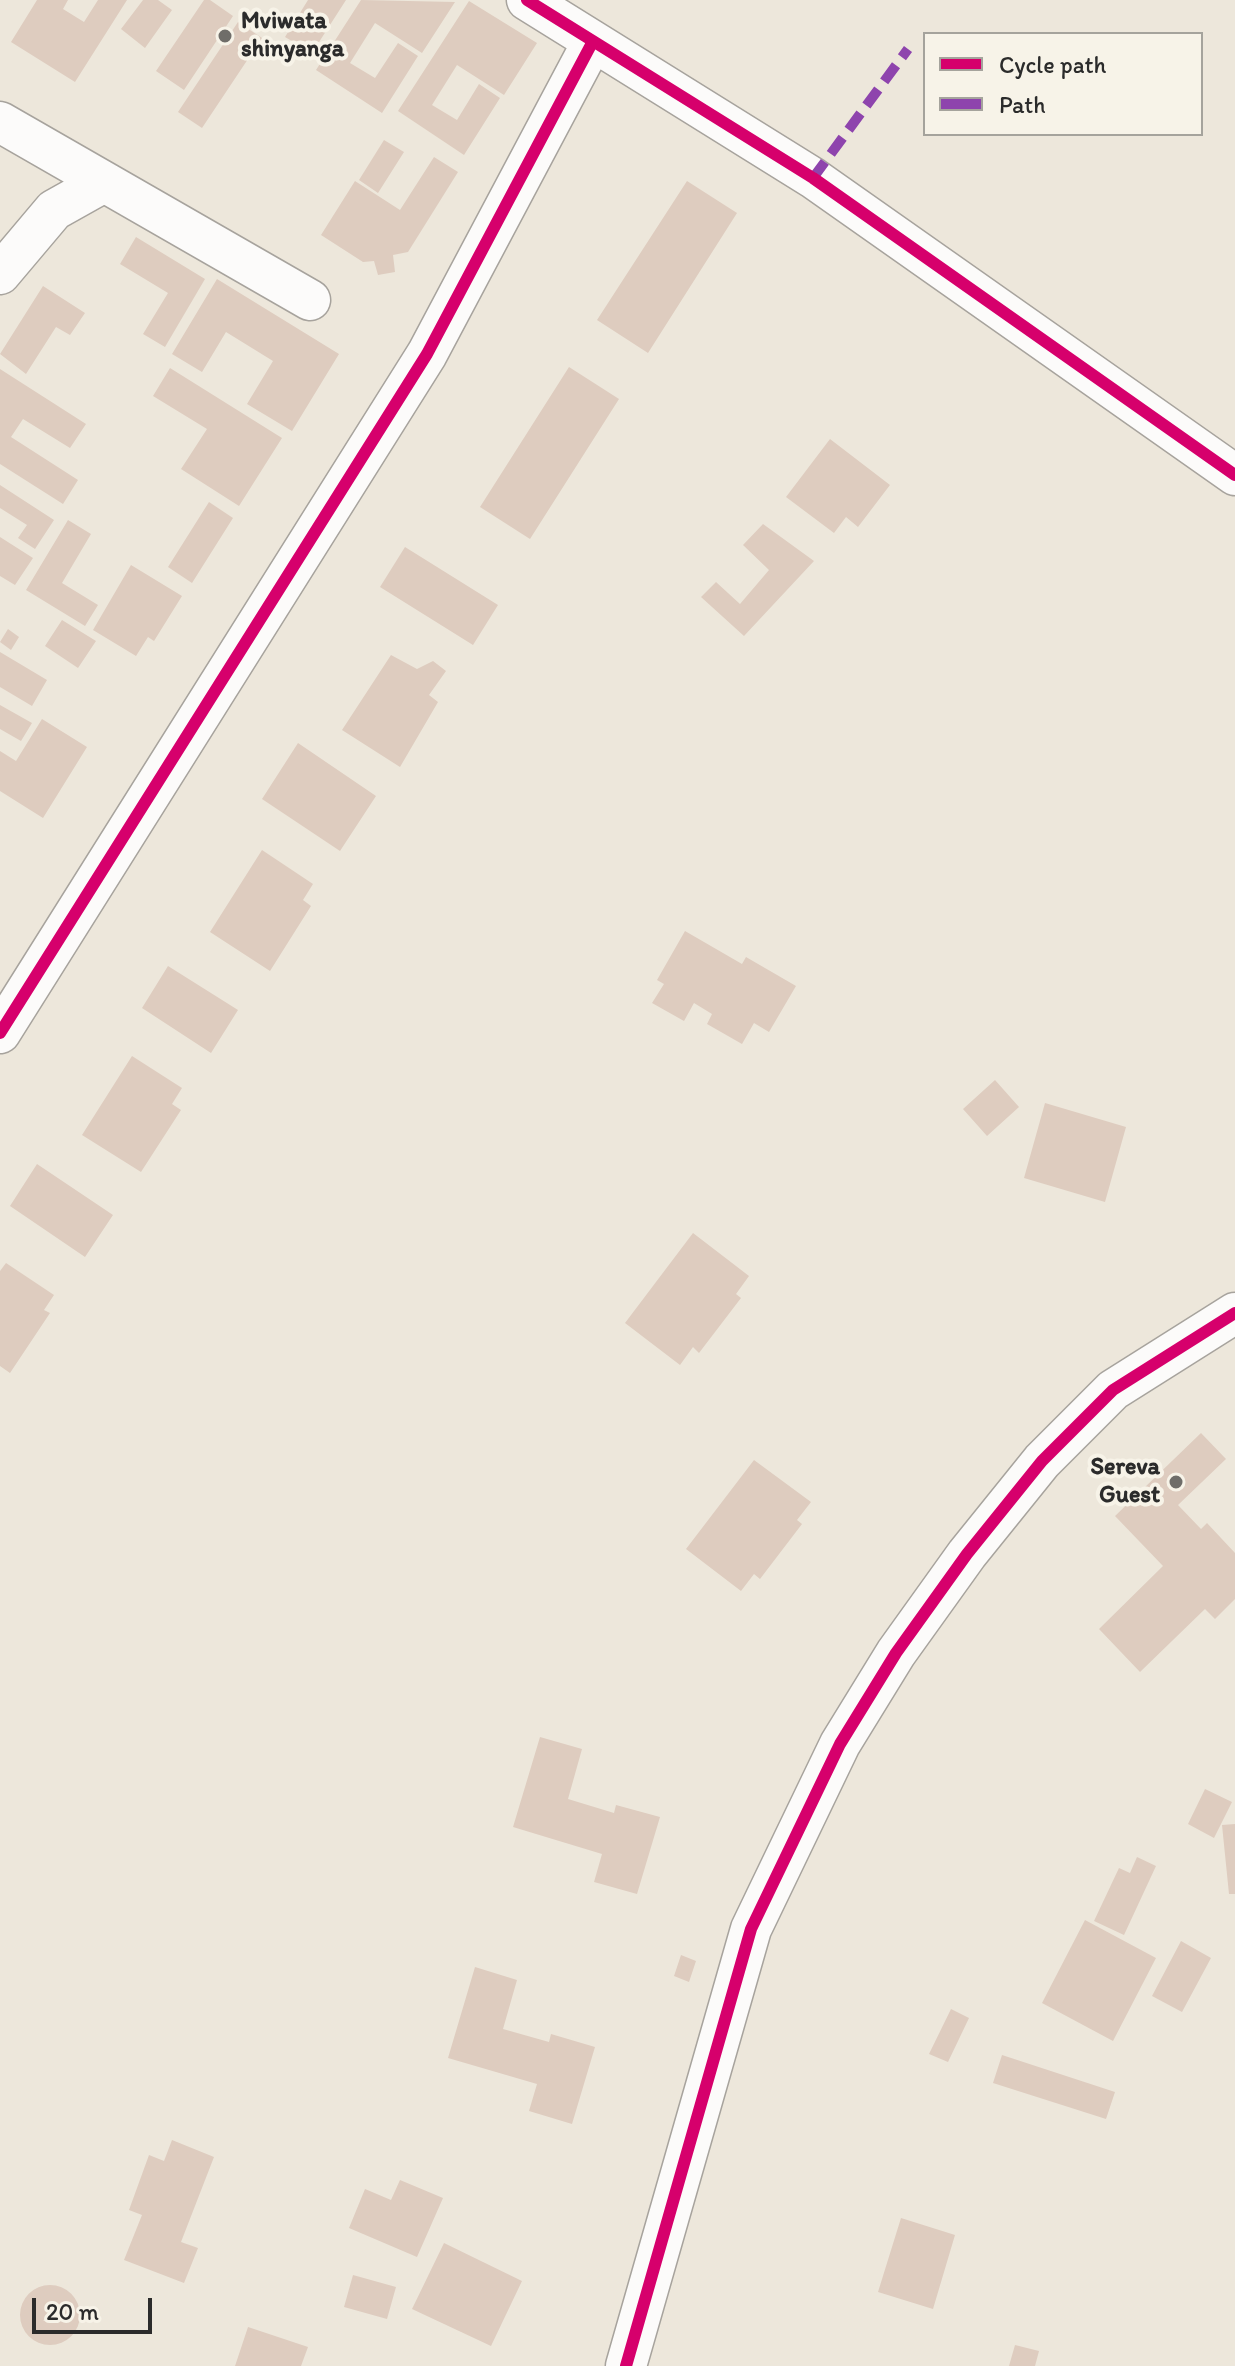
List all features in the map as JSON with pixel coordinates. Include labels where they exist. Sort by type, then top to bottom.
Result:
[{"type":"street","points":[[527,0],[813,178],[1235,475]]},
{"type":"street","points":[[0,1033],[427,354],[592,43]]},
{"type":"street","points":[[0,122],[310,300]]},
{"type":"street","points":[[0,274],[54,210],[104,182]]},
{"type":"street","points":[[626,2366],[751,1929],[840,1744],[896,1653],[958,1566],[1042,1461],[1113,1390],[1235,1313]]},
{"type":"building","points":[[37,0],[68,0],[63,9],[84,22],[98,0],[127,0],[75,82],[11,42]]},
{"type":"building","points":[[143,0],[158,0],[172,10],[145,48],[121,29]]},
{"type":"building","points":[[204,0],[210,0],[233,16],[184,90],[156,71]]},
{"type":"building","points":[[308,0],[346,0],[312,53],[285,37]]},
{"type":"building","points":[[361,0],[455,2],[422,53],[375,23],[350,63],[375,78],[398,43],[418,56],[382,113],[316,70]]},
{"type":"building","points":[[469,1],[537,43],[504,95],[457,65],[432,105],[457,120],[479,84],[500,98],[464,155],[398,111]]},
{"type":"building","points":[[238,22],[262,38],[202,128],[178,112]]},
{"type":"building","points":[[384,140],[404,152],[378,193],[359,180]]},
{"type":"building","points":[[434,157],[458,172],[408,252],[393,255],[395,272],[378,275],[374,261],[363,262],[321,235],[355,181],[400,210]]},
{"type":"building","points":[[687,181],[737,213],[648,353],[597,320]]},
{"type":"building","points":[[136,237],[205,279],[165,347],[143,334],[168,293],[120,264]]},
{"type":"building","points":[[217,279],[339,354],[292,431],[247,404],[273,361],[226,332],[202,372],[172,354]]},
{"type":"building","points":[[43,286],[85,313],[70,335],[56,327],[26,374],[0,354]]},
{"type":"building","points":[[569,367],[619,399],[530,539],[480,507]]},
{"type":"building","points":[[170,368],[282,438],[239,506],[181,469],[207,429],[153,396]]},
{"type":"building","points":[[0,369],[86,424],[70,448],[23,419],[11,437],[78,480],[63,504],[0,464]]},
{"type":"building","points":[[830,439],[890,485],[858,527],[846,517],[834,533],[786,497]]},
{"type":"building","points":[[0,485],[54,520],[35,549],[18,538],[27,525],[0,508]]},
{"type":"building","points":[[209,502],[233,518],[192,583],[168,567]]},
{"type":"building","points":[[68,520],[91,534],[62,583],[98,605],[85,626],[26,590]]},
{"type":"building","points":[[763,524],[814,561],[744,636],[701,597],[716,582],[740,604],[769,570],[743,545]]},
{"type":"building","points":[[0,537],[33,558],[15,585],[0,576]]},
{"type":"building","points":[[405,547],[498,605],[473,645],[380,587]]},
{"type":"building","points":[[131,565],[182,596],[154,641],[148,637],[136,656],[93,630]]},
{"type":"building","points":[[62,620],[96,641],[78,668],[45,646]]},
{"type":"building","points":[[8,629],[19,637],[11,650],[0,642]]},
{"type":"building","points":[[0,652],[47,680],[32,706],[0,687]]},
{"type":"building","points":[[391,655],[417,669],[433,661],[446,671],[429,695],[438,702],[400,767],[342,730]]},
{"type":"building","points":[[0,705],[32,723],[21,741],[0,729]]},
{"type":"building","points":[[42,719],[87,747],[43,818],[0,791],[0,751],[16,761]]},
{"type":"building","points":[[298,743],[376,796],[340,851],[262,799]]},
{"type":"building","points":[[262,850],[313,884],[303,900],[311,906],[270,971],[210,932]]},
{"type":"building","points":[[685,931],[742,964],[746,957],[796,986],[769,1032],[754,1023],[742,1044],[707,1024],[712,1014],[694,1003],[684,1021],[652,1003],[664,984],[657,980]]},
{"type":"building","points":[[168,966],[238,1010],[211,1053],[142,1008]]},
{"type":"building","points":[[132,1056],[182,1088],[172,1104],[181,1110],[141,1172],[82,1135]]},
{"type":"building","points":[[995,1080],[1019,1107],[987,1136],[963,1109]]},
{"type":"building","points":[[1045,1103],[1126,1127],[1105,1202],[1024,1178]]},
{"type":"building","points":[[37,1164],[113,1215],[85,1257],[10,1206]]},
{"type":"building","points":[[693,1233],[749,1276],[736,1294],[741,1298],[699,1353],[693,1347],[680,1365],[625,1323]]},
{"type":"building","points":[[6,1263],[54,1295],[44,1310],[50,1313],[10,1373],[0,1366],[0,1271]]},
{"type":"building","points":[[1201,1433],[1226,1459],[1178,1505],[1201,1529],[1207,1523],[1235,1553],[1235,1599],[1215,1619],[1205,1609],[1140,1672],[1099,1629],[1163,1566],[1115,1516]]},
{"type":"building","points":[[754,1460],[811,1502],[797,1520],[802,1524],[760,1579],[754,1574],[741,1591],[686,1549]]},
{"type":"building","points":[[540,1737],[582,1749],[568,1799],[614,1813],[616,1805],[660,1817],[637,1894],[594,1882],[602,1854],[513,1827]]},
{"type":"building","points":[[1205,1789],[1232,1802],[1214,1838],[1188,1824]]},
{"type":"building","points":[[1235,1824],[1235,1894],[1229,1894],[1222,1825]]},
{"type":"building","points":[[1137,1857],[1156,1866],[1124,1935],[1094,1921],[1119,1868],[1130,1873]]},
{"type":"building","points":[[1085,1920],[1156,1958],[1113,2041],[1042,2003]]},
{"type":"building","points":[[1181,1941],[1211,1958],[1182,2012],[1152,1996]]},
{"type":"building","points":[[681,1955],[696,1961],[689,1982],[674,1976]]},
{"type":"building","points":[[475,1967],[517,1980],[503,2029],[549,2042],[551,2034],[595,2047],[572,2124],[529,2111],[537,2084],[448,2058]]},
{"type":"building","points":[[951,2009],[969,2018],[948,2062],[929,2054]]},
{"type":"building","points":[[1002,2055],[1115,2092],[1106,2119],[993,2083]]},
{"type":"building","points":[[172,2140],[214,2157],[181,2242],[198,2248],[184,2283],[124,2260],[142,2215],[129,2210],[149,2155],[164,2161]]},
{"type":"building","points":[[400,2180],[443,2198],[417,2257],[349,2228],[365,2189],[391,2200]]},
{"type":"building","points":[[901,2218],[955,2235],[933,2309],[878,2292]]},
{"type":"building","points":[[444,2243],[522,2281],[491,2346],[412,2309]]},
{"type":"building","points":[[353,2275],[396,2287],[387,2319],[344,2307]]},
{"type":"building","points":[[50,2285],[72,2293],[80,2315],[72,2337],[50,2345],[28,2337],[20,2315],[28,2293]]},
{"type":"building","points":[[248,2327],[308,2347],[301,2366],[235,2366]]},
{"type":"building","points":[[1015,2345],[1039,2351],[1035,2366],[1009,2366]]},
{"type":"marked path","points":[[813,178],[908,49]]},
{"type":"cycle path","points":[[527,0],[813,178],[1235,475]]},
{"type":"cycle path","points":[[0,1033],[427,354],[592,43]]},
{"type":"cycle path","points":[[626,2366],[751,1929],[840,1744],[896,1653],[967,1554],[1042,1461],[1113,1390],[1235,1313]]},
{"type":"place","name":"Mviwata shinyanga","points":[[225,36]]},
{"type":"place","name":"Sereva Guest","points":[[1176,1482]]}]
